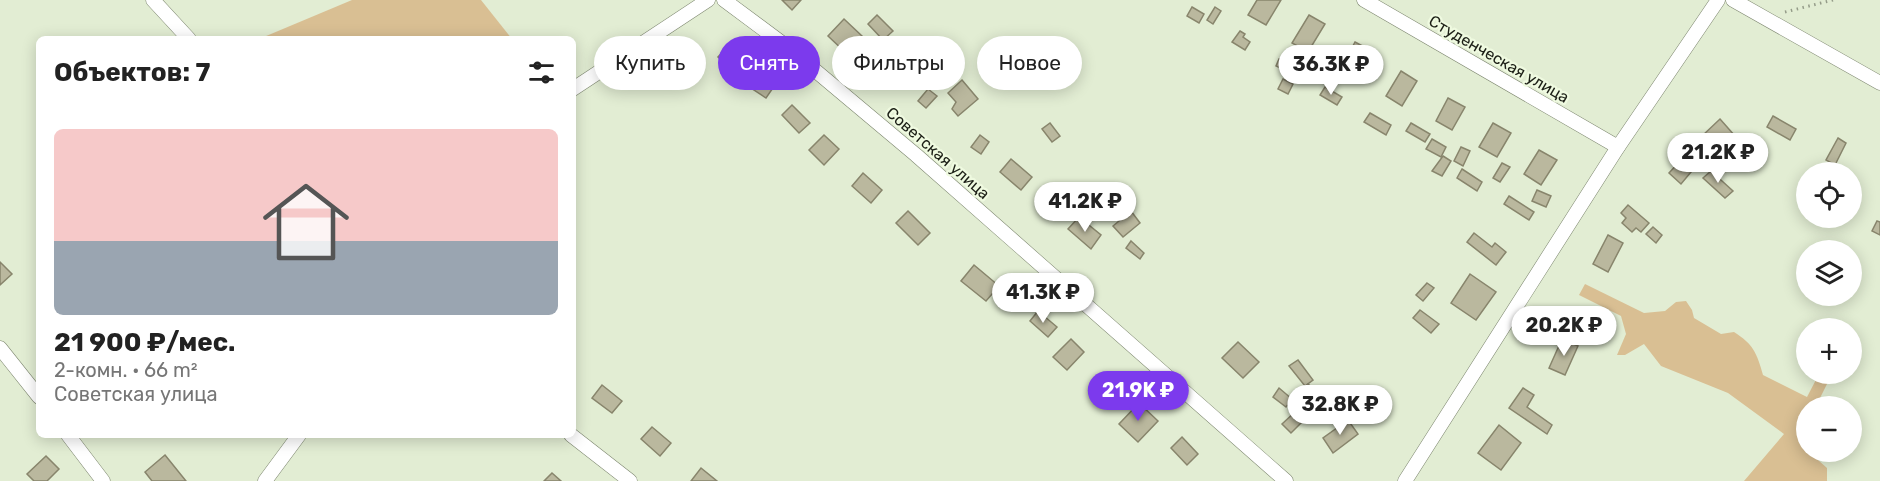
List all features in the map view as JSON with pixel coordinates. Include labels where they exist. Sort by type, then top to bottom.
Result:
[{"type":"street","points":[[153,0],[186,36]]},
{"type":"street","points":[[576,87],[708,0]]},
{"type":"street","name":"Советская улица","points":[[724,0],[786,46],[916,155],[1286,481]]},
{"type":"street","name":"Студенческая улица","points":[[1364,0],[1618,147]]},
{"type":"street","points":[[1405,481],[1618,147],[1718,0]]},
{"type":"street","points":[[1733,0],[1880,83]]},
{"type":"street","points":[[0,348],[36,393]]},
{"type":"street","points":[[70,438],[103,481]]},
{"type":"street","points":[[265,481],[297,438]]},
{"type":"street","points":[[575,438],[630,481]]},
{"type":"path","points":[[1763,17],[1833,0]]},
{"type":"shaded area","points":[[352,0],[481,0],[510,36],[266,36]]},
{"type":"shaded area","points":[[1585,284],[1644,313],[1665,311],[1676,302],[1686,301],[1694,318],[1721,334],[1734,332],[1746,341],[1756,355],[1763,375],[1805,396],[1796,396],[1796,462],[1820,462],[1827,468],[1827,481],[1744,481],[1784,434],[1728,393],[1661,366],[1644,344],[1625,355],[1617,355],[1626,334],[1621,316],[1579,295]]},
{"type":"shaded area","points":[[1814,384],[1827,384],[1821,396],[1808,396]]},
{"type":"building","points":[[782,0],[801,0],[792,10]]},
{"type":"building","points":[[1257,0],[1281,0],[1266,25],[1248,15]]},
{"type":"building","points":[[1192,7],[1204,14],[1199,23],[1187,16]]},
{"type":"building","points":[[1215,7],[1221,11],[1213,24],[1207,20]]},
{"type":"building","points":[[877,15],[893,31],[887,36],[879,36],[868,24]]},
{"type":"building","points":[[1309,15],[1325,24],[1308,52],[1292,43]]},
{"type":"building","points":[[844,19],[862,36],[832,36],[832,40],[828,36]]},
{"type":"building","points":[[1240,31],[1245,34],[1243,37],[1250,42],[1245,50],[1232,42]]},
{"type":"building","points":[[1355,42],[1370,50],[1357,75],[1342,67]]},
{"type":"building","points":[[1279,59],[1304,71],[1301,78],[1276,66]]},
{"type":"building","points":[[1401,71],[1417,81],[1402,106],[1386,96]]},
{"type":"building","points":[[1283,79],[1293,84],[1288,94],[1278,89]]},
{"type":"building","points":[[965,84],[978,99],[958,116],[952,109],[956,102],[948,93],[951,90],[965,90]]},
{"type":"building","points":[[1325,87],[1342,97],[1337,105],[1320,95]]},
{"type":"building","points":[[754,90],[772,90],[766,98]]},
{"type":"building","points":[[927,90],[937,96],[926,108],[918,101]]},
{"type":"building","points":[[1448,98],[1465,107],[1452,130],[1436,121]]},
{"type":"building","points":[[792,105],[810,123],[799,133],[782,115]]},
{"type":"building","points":[[1370,113],[1391,125],[1386,135],[1364,122]]},
{"type":"building","points":[[1773,116],[1796,129],[1790,140],[1767,127]]},
{"type":"building","points":[[1720,119],[1735,136],[1699,170],[1684,153]]},
{"type":"building","points":[[1050,123],[1060,136],[1052,142],[1042,129]]},
{"type":"building","points":[[1411,123],[1430,134],[1425,142],[1406,131]]},
{"type":"building","points":[[1493,123],[1511,133],[1497,157],[1479,147]]},
{"type":"building","points":[[824,135],[839,149],[824,165],[809,150]]},
{"type":"building","points":[[980,135],[989,142],[981,154],[971,147]]},
{"type":"building","points":[[1838,138],[1846,143],[1836,162],[1826,160]]},
{"type":"building","points":[[1432,139],[1446,147],[1441,157],[1426,149]]},
{"type":"building","points":[[1461,147],[1470,151],[1463,166],[1454,161]]},
{"type":"building","points":[[1539,150],[1557,160],[1541,185],[1524,174]]},
{"type":"building","points":[[1443,156],[1451,161],[1442,176],[1432,171]]},
{"type":"building","points":[[1011,159],[1032,177],[1021,190],[1000,172]]},
{"type":"building","points":[[1680,161],[1691,172],[1681,184],[1669,173]]},
{"type":"building","points":[[1502,163],[1510,167],[1500,182],[1493,178]]},
{"type":"building","points":[[1462,169],[1482,182],[1477,191],[1457,178]]},
{"type":"building","points":[[1711,171],[1733,191],[1725,198],[1703,178]]},
{"type":"building","points":[[863,173],[882,190],[871,203],[852,186]]},
{"type":"building","points":[[1044,190],[1063,208],[1057,215],[1037,198]]},
{"type":"building","points":[[1537,190],[1551,196],[1546,207],[1532,201]]},
{"type":"building","points":[[1509,196],[1534,212],[1529,220],[1504,204]]},
{"type":"building","points":[[1628,205],[1649,223],[1641,232],[1636,228],[1632,232],[1622,223],[1626,218],[1621,213]]},
{"type":"building","points":[[908,211],[930,233],[918,245],[896,223]]},
{"type":"building","points":[[1131,211],[1140,223],[1123,237],[1113,226]]},
{"type":"building","points":[[1079,217],[1101,235],[1091,249],[1068,229]]},
{"type":"building","points":[[1877,221],[1880,222],[1880,235],[1872,231]]},
{"type":"building","points":[[1653,227],[1662,235],[1656,243],[1646,234]]},
{"type":"building","points":[[1474,233],[1492,247],[1495,243],[1506,252],[1496,265],[1467,242]]},
{"type":"building","points":[[1608,235],[1623,243],[1608,272],[1593,264]]},
{"type":"building","points":[[1131,241],[1144,253],[1140,259],[1126,248]]},
{"type":"building","points":[[0,262],[12,274],[0,285]]},
{"type":"building","points":[[974,265],[999,286],[986,301],[961,281]]},
{"type":"building","points":[[1470,274],[1496,292],[1476,320],[1451,303]]},
{"type":"building","points":[[1427,283],[1434,288],[1423,301],[1416,295]]},
{"type":"building","points":[[1420,310],[1439,324],[1431,333],[1413,318]]},
{"type":"building","points":[[1038,311],[1057,327],[1048,337],[1030,321]]},
{"type":"building","points":[[1590,323],[1609,331],[1605,339],[1586,331]]},
{"type":"building","points":[[1071,339],[1084,352],[1067,370],[1053,357]]},
{"type":"building","points":[[1562,339],[1578,346],[1565,375],[1549,368]]},
{"type":"building","points":[[1238,342],[1259,362],[1243,378],[1222,358]]},
{"type":"building","points":[[1298,360],[1313,380],[1305,386],[1289,366]]},
{"type":"building","points":[[1308,384],[1321,395],[1309,409],[1296,398]]},
{"type":"building","points":[[602,385],[622,401],[612,413],[592,398]]},
{"type":"building","points":[[1279,388],[1292,399],[1286,407],[1273,397]]},
{"type":"building","points":[[1523,388],[1534,395],[1527,407],[1552,425],[1547,434],[1509,408]]},
{"type":"building","points":[[1139,403],[1158,421],[1138,442],[1119,424]]},
{"type":"building","points":[[1296,411],[1304,420],[1291,433],[1282,424]]},
{"type":"building","points":[[1348,420],[1358,434],[1333,453],[1323,438]]},
{"type":"building","points":[[1499,425],[1521,443],[1501,470],[1478,453]]},
{"type":"building","points":[[652,427],[671,443],[660,456],[641,439]]},
{"type":"building","points":[[1182,437],[1198,454],[1187,465],[1171,448]]},
{"type":"building","points":[[165,455],[186,481],[152,481],[145,472]]},
{"type":"building","points":[[46,456],[59,469],[47,481],[34,481],[27,474]]},
{"type":"building","points":[[701,468],[717,481],[691,481]]},
{"type":"building","points":[[552,473],[561,481],[544,481]]}]
